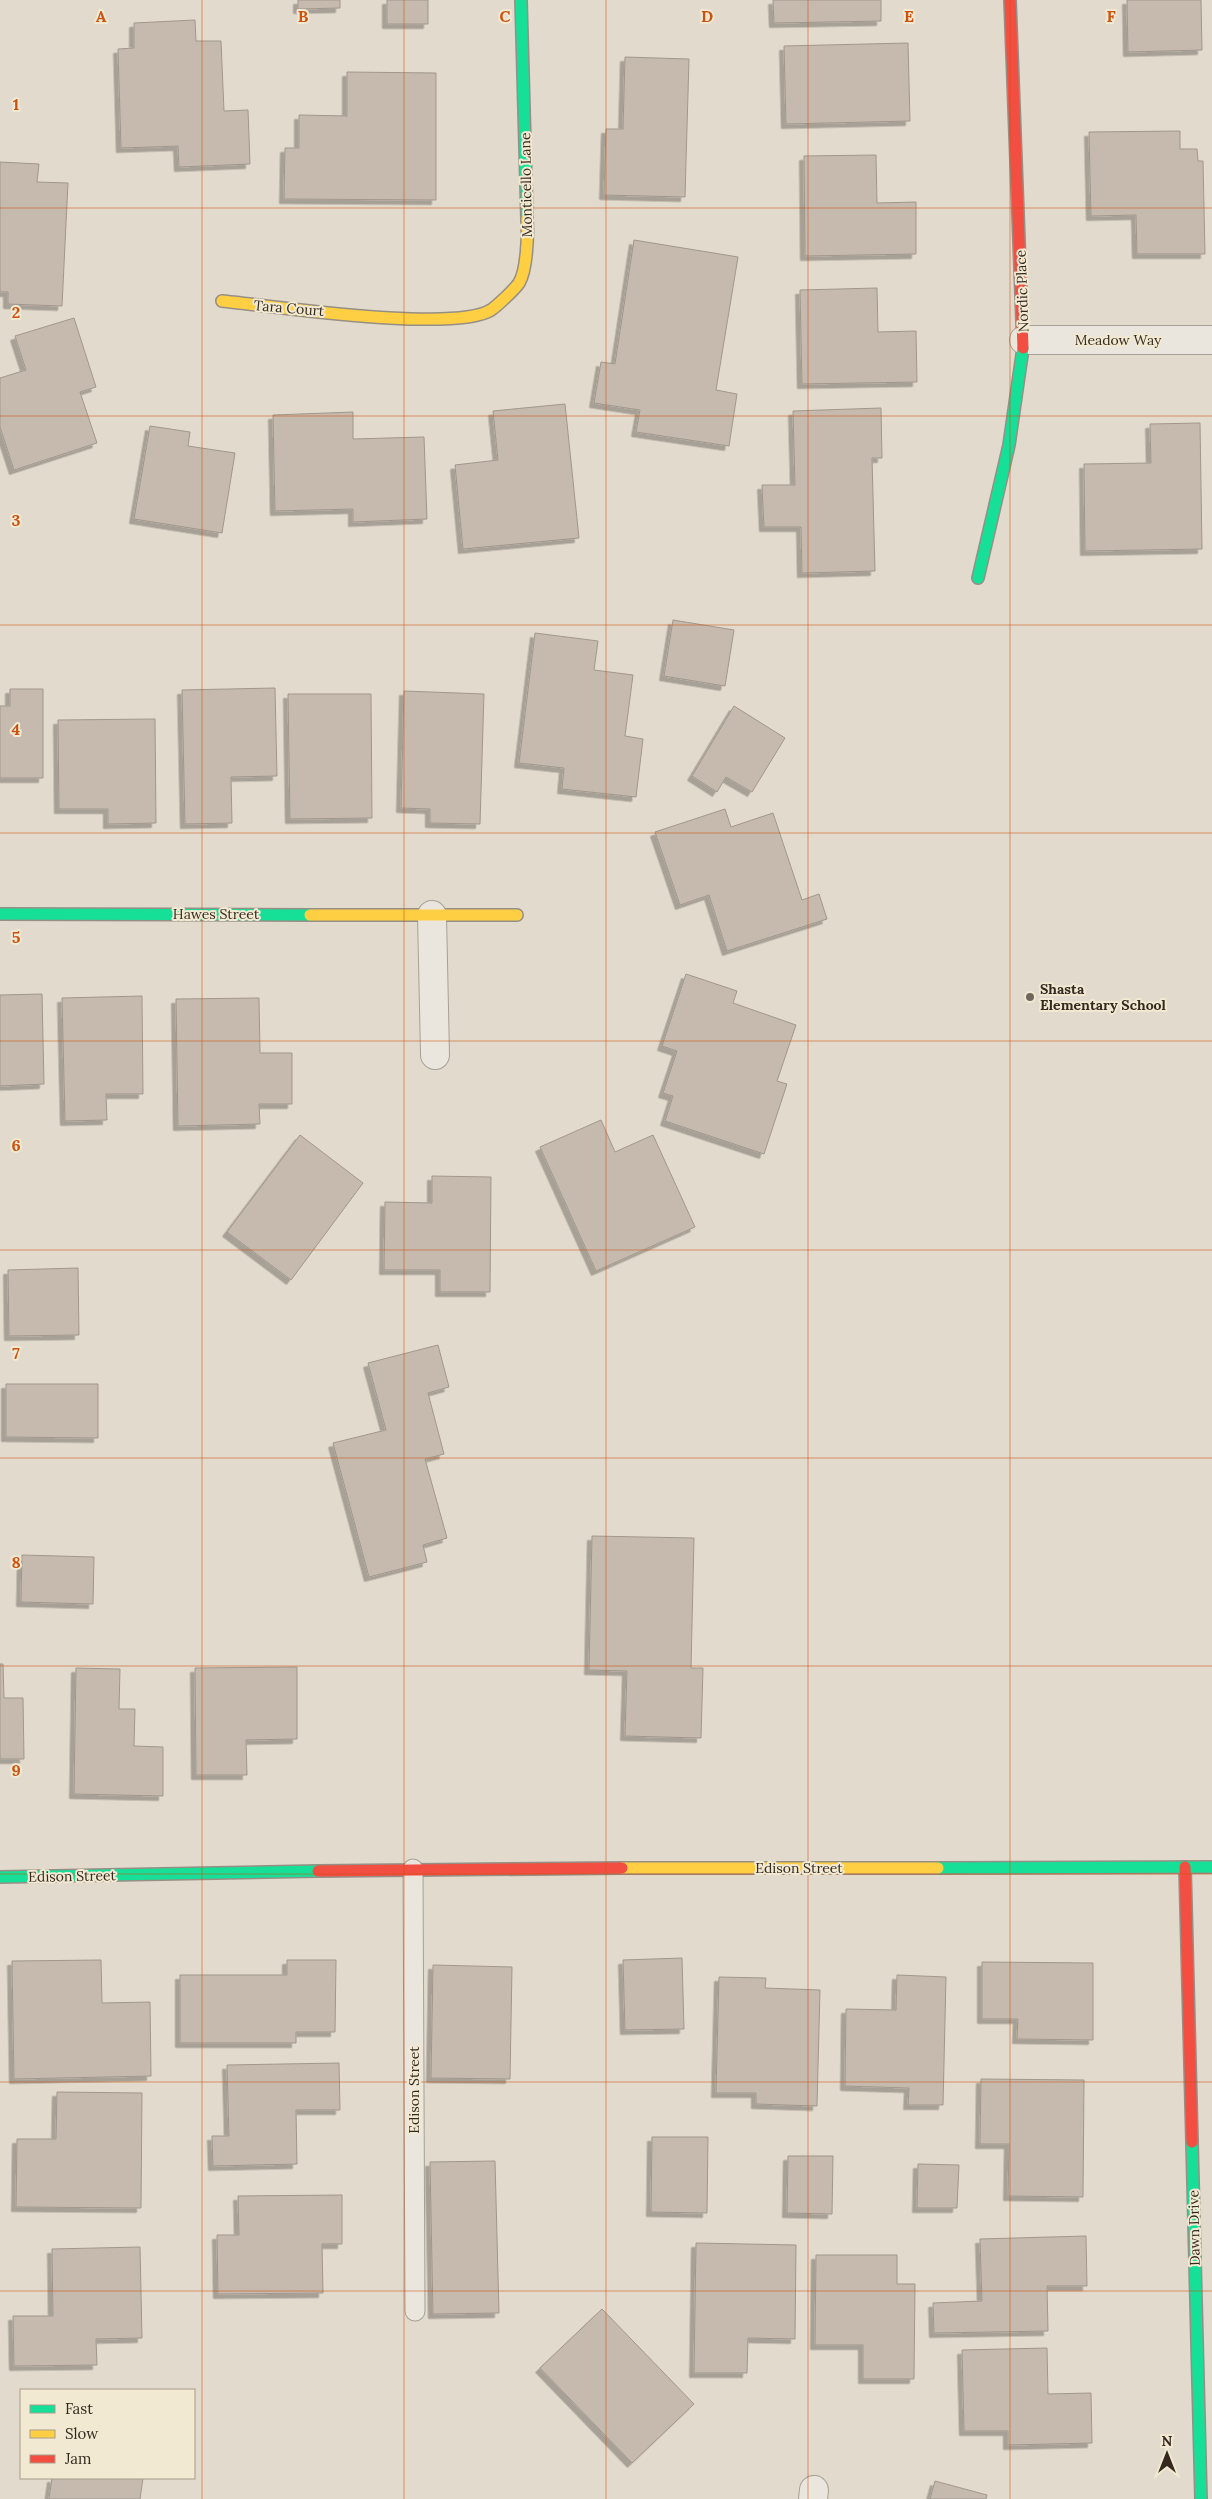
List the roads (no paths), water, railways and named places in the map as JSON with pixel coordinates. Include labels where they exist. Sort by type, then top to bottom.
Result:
[{"type":"street","name":"Monticello Lane","points":[[355,314],[413,320],[472,316],[491,310],[519,283],[528,242],[521,0]]},
{"type":"street","name":"Nordic Place","points":[[978,578],[1009,445],[1024,340],[1010,0]]},
{"type":"street","name":"Tara Court","points":[[222,301],[355,314]]},
{"type":"street","name":"Meadow Way","points":[[1024,340],[1212,340]]},
{"type":"street","name":"Hawes Street","points":[[0,914],[517,914]]},
{"type":"street","points":[[432,914],[435,1055]]},
{"type":"street","name":"Dawn Drive","points":[[1185,1867],[1200,2499]]},
{"type":"street","name":"Edison Street","points":[[0,1877],[414,1869],[1212,1867]]},
{"type":"lane","name":"Edison Street","points":[[414,1869],[415,2311]]},
{"type":"place","name":"Shasta Elementary School","points":[[1030,997]]}]
